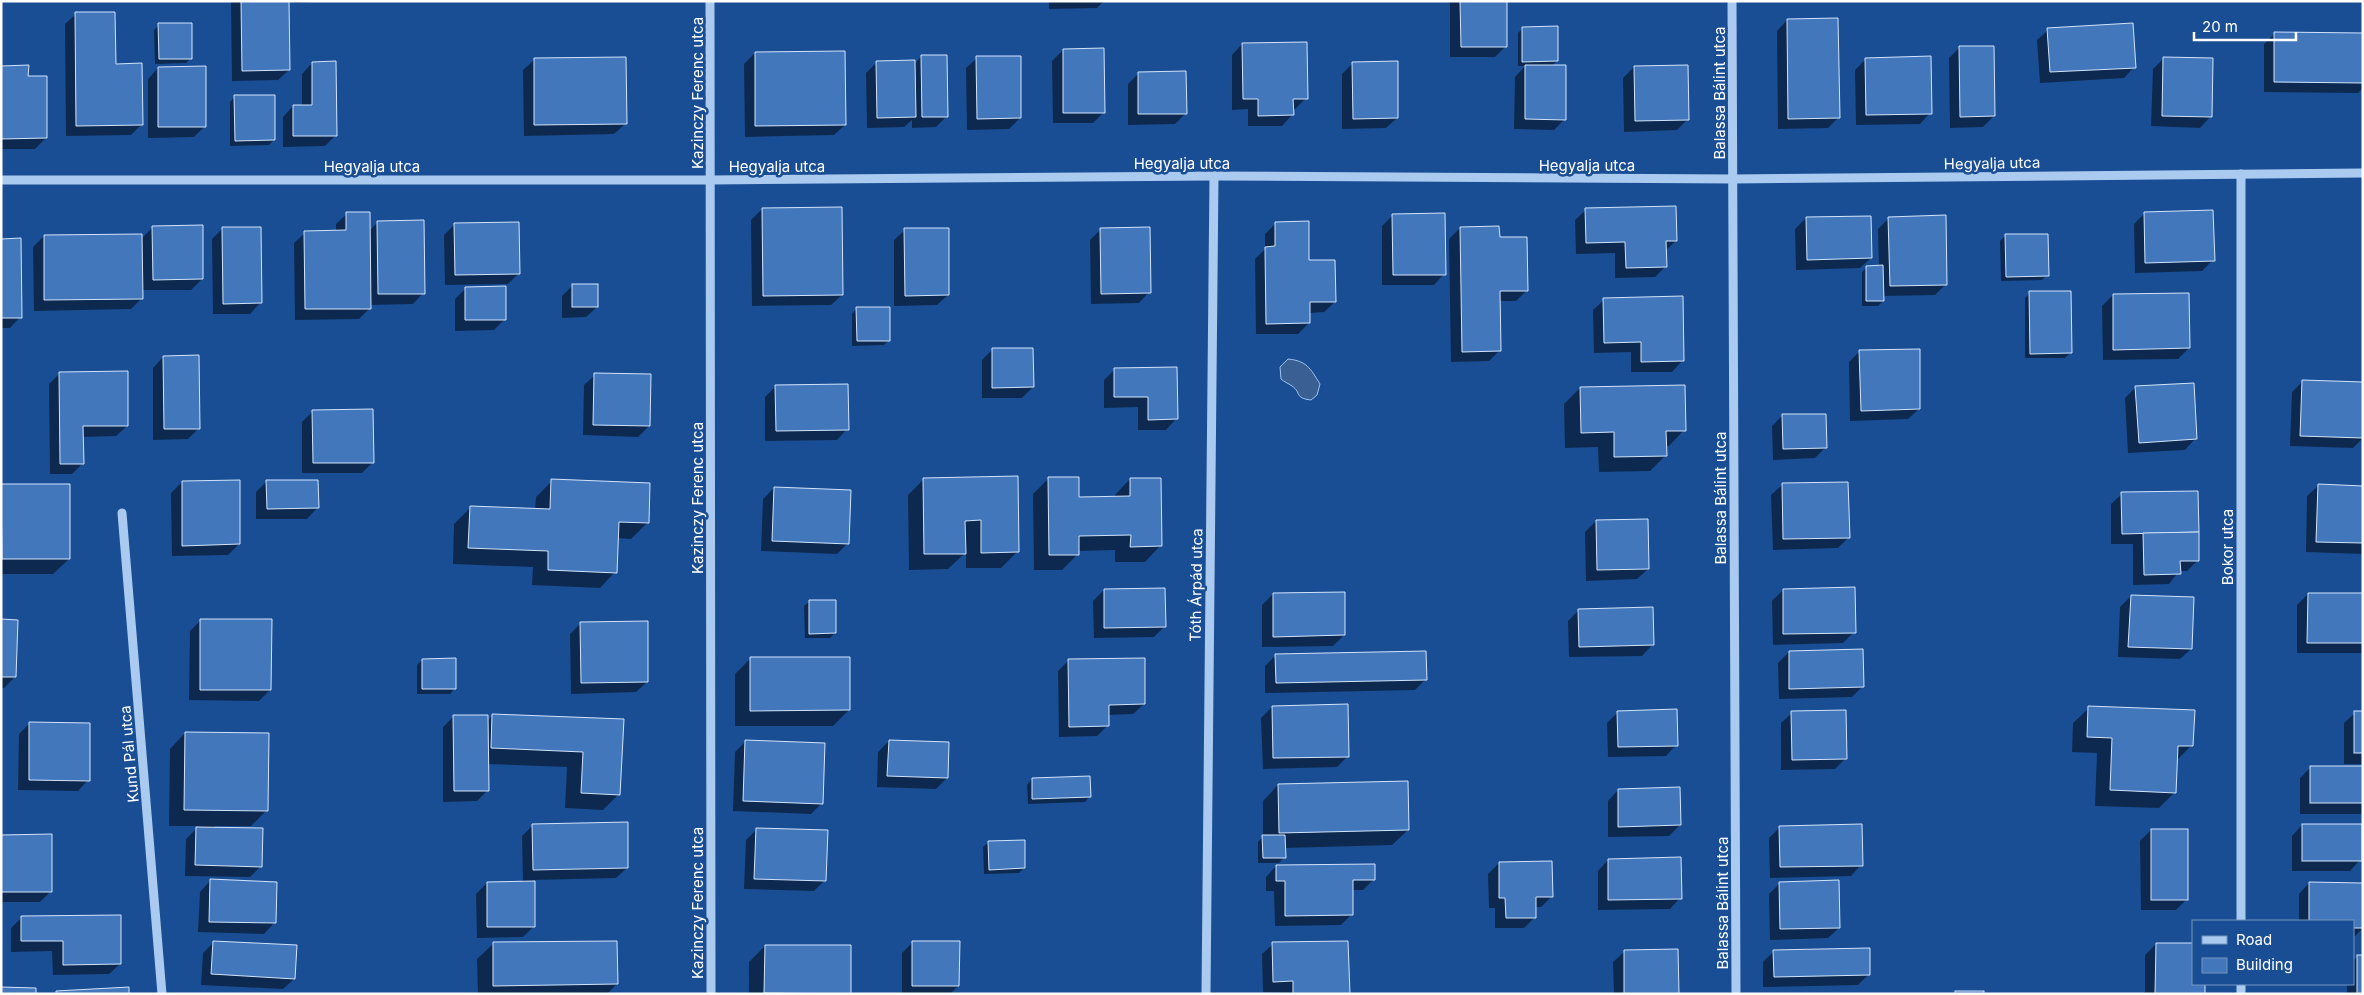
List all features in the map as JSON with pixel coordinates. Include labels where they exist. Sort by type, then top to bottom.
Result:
[{"type":"street","name":"Kazinczy Ferenc utca","points":[[710,1],[711,994]]},
{"type":"street","name":"Balassa Bálint utca","points":[[1732,1],[1736,994]]},
{"type":"street","name":"Hegyalja utca","points":[[1,180],[711,180],[1214,176],[1733,179],[2363,173]]},
{"type":"street","name":"Bokor utca","points":[[2241,174],[2241,920]]},
{"type":"street","name":"Tóth Árpád utca","points":[[1206,994],[1214,176]]},
{"type":"street","name":"Kund Pál utca","points":[[122,513],[162,994]]},
{"type":"water","points":[[1288,359],[1307,366],[1320,384],[1317,395],[1311,400],[1300,397],[1291,385],[1281,379],[1280,367]]},
{"type":"building","points":[[241,1],[289,1],[290,70],[242,71]]},
{"type":"building","points":[[1460,1],[1507,1],[1507,47],[1461,47]]},
{"type":"building","points":[[75,12],[115,12],[116,64],[142,63],[143,125],[76,126]]},
{"type":"building","points":[[1838,18],[1840,118],[1788,119],[1787,19]]},
{"type":"building","points":[[158,23],[192,23],[192,59],[159,59]]},
{"type":"building","points":[[2133,23],[2136,68],[2050,72],[2047,28]]},
{"type":"building","points":[[1558,26],[1558,61],[1522,62],[1522,27]]},
{"type":"building","points":[[2274,32],[2363,33],[2363,83],[2274,82]]},
{"type":"building","points":[[1307,42],[1308,99],[1293,99],[1294,115],[1258,116],[1258,99],[1243,99],[1242,43]]},
{"type":"building","points":[[1959,46],[1994,46],[1995,116],[1960,117]]},
{"type":"building","points":[[1104,48],[1105,113],[1063,113],[1063,49]]},
{"type":"building","points":[[845,51],[846,125],[755,126],[755,52]]},
{"type":"building","points":[[921,55],[947,55],[948,117],[922,117]]},
{"type":"building","points":[[976,56],[1021,56],[1021,118],[977,119]]},
{"type":"building","points":[[1931,56],[1932,114],[1866,115],[1865,58]]},
{"type":"building","points":[[626,57],[627,124],[534,125],[534,58]]},
{"type":"building","points":[[2163,57],[2213,58],[2212,117],[2162,116]]},
{"type":"building","points":[[915,60],[916,117],[877,118],[876,61]]},
{"type":"building","points":[[336,61],[337,136],[293,136],[293,105],[312,105],[312,62]]},
{"type":"building","points":[[1398,61],[1398,118],[1353,119],[1352,62]]},
{"type":"building","points":[[29,65],[28,76],[47,76],[47,138],[1,139],[1,66]]},
{"type":"building","points":[[1525,65],[1566,65],[1566,120],[1525,119]]},
{"type":"building","points":[[1688,65],[1689,120],[1635,121],[1634,66]]},
{"type":"building","points":[[206,66],[206,127],[158,127],[158,67]]},
{"type":"building","points":[[1186,71],[1187,114],[1138,114],[1138,72]]},
{"type":"building","points":[[234,95],[275,95],[275,140],[235,141]]},
{"type":"building","points":[[1676,206],[1677,241],[1666,241],[1667,267],[1626,268],[1625,242],[1586,243],[1585,208]]},
{"type":"building","points":[[842,207],[843,295],[763,296],[762,208]]},
{"type":"building","points":[[2213,210],[2215,261],[2145,263],[2144,212]]},
{"type":"building","points":[[346,212],[370,212],[371,309],[305,309],[304,231],[346,230]]},
{"type":"building","points":[[1445,213],[1446,275],[1393,275],[1392,214]]},
{"type":"building","points":[[1946,215],[1947,285],[1890,286],[1888,217]]},
{"type":"building","points":[[1871,216],[1872,258],[1807,260],[1806,217]]},
{"type":"building","points":[[424,220],[425,294],[378,294],[377,221]]},
{"type":"building","points":[[1309,221],[1309,260],[1335,260],[1336,302],[1310,302],[1310,323],[1266,324],[1265,247],[1275,246],[1275,222]]},
{"type":"building","points":[[519,222],[520,274],[455,275],[454,223]]},
{"type":"building","points":[[203,225],[203,279],[153,280],[152,226]]},
{"type":"building","points":[[1499,226],[1500,237],[1527,237],[1528,291],[1500,291],[1501,351],[1462,352],[1460,227]]},
{"type":"building","points":[[222,227],[261,227],[262,303],[223,304]]},
{"type":"building","points":[[1150,227],[1151,293],[1101,294],[1100,228]]},
{"type":"building","points":[[904,228],[949,228],[949,295],[905,296]]},
{"type":"building","points":[[142,234],[143,299],[44,300],[44,235]]},
{"type":"building","points":[[2005,234],[2048,234],[2049,276],[2006,277]]},
{"type":"building","points":[[21,238],[22,318],[1,318],[1,239]]},
{"type":"building","points":[[1883,265],[1884,301],[1866,301],[1866,266]]},
{"type":"building","points":[[572,284],[598,284],[598,307],[572,307]]},
{"type":"building","points":[[506,286],[506,320],[465,320],[465,287]]},
{"type":"building","points":[[2029,291],[2071,291],[2072,353],[2030,354]]},
{"type":"building","points":[[2189,293],[2190,348],[2113,350],[2113,294]]},
{"type":"building","points":[[1683,296],[1684,361],[1641,362],[1641,342],[1604,343],[1603,298]]},
{"type":"building","points":[[856,307],[890,307],[890,341],[857,341]]},
{"type":"building","points":[[992,348],[1033,348],[1034,387],[992,388]]},
{"type":"building","points":[[1920,349],[1920,409],[1861,411],[1859,350]]},
{"type":"building","points":[[199,355],[200,429],[164,429],[163,356]]},
{"type":"building","points":[[1177,367],[1178,419],[1148,420],[1148,397],[1114,397],[1114,368]]},
{"type":"building","points":[[128,371],[128,426],[83,426],[84,464],[60,464],[59,372]]},
{"type":"building","points":[[594,373],[651,374],[650,426],[593,425]]},
{"type":"building","points":[[2302,380],[2363,382],[2363,438],[2300,436]]},
{"type":"building","points":[[2194,383],[2197,439],[2139,443],[2135,386]]},
{"type":"building","points":[[848,384],[849,430],[776,431],[775,385]]},
{"type":"building","points":[[1685,385],[1686,431],[1666,431],[1667,456],[1614,457],[1614,432],[1581,433],[1580,387]]},
{"type":"building","points":[[373,409],[374,463],[313,463],[312,410]]},
{"type":"building","points":[[1782,414],[1826,414],[1827,448],[1783,449]]},
{"type":"building","points":[[1018,476],[1019,552],[981,553],[981,520],[965,521],[966,554],[924,554],[923,478]]},
{"type":"building","points":[[1048,477],[1079,477],[1079,497],[1130,496],[1130,478],[1161,478],[1162,546],[1130,547],[1131,535],[1079,536],[1079,555],[1049,555]]},
{"type":"building","points":[[551,479],[650,483],[649,523],[619,522],[617,573],[548,570],[548,551],[468,548],[470,506],[550,509]]},
{"type":"building","points":[[240,480],[240,544],[182,546],[182,481]]},
{"type":"building","points":[[266,480],[318,480],[319,508],[267,509]]},
{"type":"building","points":[[1848,482],[1850,538],[1783,539],[1782,483]]},
{"type":"building","points":[[1,484],[70,484],[70,559],[2,559]]},
{"type":"building","points":[[2318,484],[2363,486],[2363,543],[2316,542]]},
{"type":"building","points":[[774,487],[851,490],[849,544],[772,541]]},
{"type":"building","points":[[2198,491],[2199,532],[2122,534],[2121,492]]},
{"type":"building","points":[[1648,519],[1649,569],[1597,570],[1596,520]]},
{"type":"building","points":[[2199,532],[2199,561],[2180,561],[2181,574],[2144,575],[2143,533]]},
{"type":"building","points":[[1855,587],[1856,633],[1783,634],[1783,589]]},
{"type":"building","points":[[1165,588],[1166,627],[1104,628],[1104,589]]},
{"type":"building","points":[[1345,592],[1345,635],[1273,637],[1273,593]]},
{"type":"building","points":[[2308,593],[2363,593],[2363,643],[2307,643]]},
{"type":"building","points":[[2131,595],[2194,597],[2192,649],[2128,647]]},
{"type":"building","points":[[809,600],[836,600],[836,633],[809,634]]},
{"type":"building","points":[[1653,607],[1654,645],[1579,647],[1578,609]]},
{"type":"building","points":[[1,619],[18,620],[16,677],[1,677]]},
{"type":"building","points":[[200,619],[272,619],[271,690],[200,690]]},
{"type":"building","points":[[648,621],[648,682],[581,683],[580,622]]},
{"type":"building","points":[[1863,649],[1864,687],[1789,689],[1789,651]]},
{"type":"building","points":[[1426,651],[1427,680],[1276,683],[1275,654]]},
{"type":"building","points":[[750,657],[850,657],[850,710],[750,711]]},
{"type":"building","points":[[456,658],[456,689],[422,689],[422,659]]},
{"type":"building","points":[[1145,658],[1145,704],[1109,705],[1109,726],[1069,727],[1068,659]]},
{"type":"building","points":[[1348,704],[1349,757],[1273,758],[1272,706]]},
{"type":"building","points":[[2088,706],[2195,710],[2193,746],[2178,746],[2176,793],[2110,790],[2112,738],[2087,737]]},
{"type":"building","points":[[1677,709],[1678,746],[1618,747],[1617,711]]},
{"type":"building","points":[[1846,710],[1847,759],[1792,760],[1791,711]]},
{"type":"building","points":[[2354,711],[2363,711],[2363,753],[2354,753]]},
{"type":"building","points":[[492,714],[624,719],[620,795],[581,793],[583,752],[491,748]]},
{"type":"building","points":[[453,715],[488,715],[489,791],[454,791]]},
{"type":"building","points":[[29,722],[90,723],[90,781],[29,780]]},
{"type":"building","points":[[185,732],[269,733],[268,811],[184,810]]},
{"type":"building","points":[[745,740],[825,743],[823,804],[743,801]]},
{"type":"building","points":[[889,740],[949,742],[948,778],[887,776]]},
{"type":"building","points":[[2310,766],[2363,766],[2363,803],[2310,803]]},
{"type":"building","points":[[1090,776],[1091,797],[1032,799],[1032,778]]},
{"type":"building","points":[[1408,781],[1409,830],[1279,833],[1278,784]]},
{"type":"building","points":[[1680,787],[1681,825],[1618,827],[1618,789]]},
{"type":"building","points":[[628,822],[628,868],[533,870],[532,824]]},
{"type":"building","points":[[1862,824],[1863,866],[1780,867],[1779,826]]},
{"type":"building","points":[[2302,824],[2362,824],[2362,861],[2302,861]]},
{"type":"building","points":[[196,827],[263,828],[262,867],[195,865]]},
{"type":"building","points":[[756,828],[828,830],[826,881],[754,879]]},
{"type":"building","points":[[2151,829],[2188,829],[2188,900],[2151,900]]},
{"type":"building","points":[[52,834],[52,892],[1,892],[1,835]]},
{"type":"building","points":[[1262,835],[1285,835],[1286,858],[1263,858]]},
{"type":"building","points":[[1025,840],[1025,868],[989,870],[988,841]]},
{"type":"building","points":[[1681,857],[1682,899],[1608,900],[1608,859]]},
{"type":"building","points":[[1552,861],[1553,897],[1536,897],[1536,918],[1506,918],[1505,898],[1499,898],[1499,862]]},
{"type":"building","points":[[1375,864],[1375,880],[1353,880],[1353,915],[1285,916],[1285,881],[1276,881],[1276,865]]},
{"type":"building","points":[[210,879],[277,882],[276,923],[209,922]]},
{"type":"building","points":[[1839,880],[1840,928],[1780,929],[1779,882]]},
{"type":"building","points":[[535,881],[535,927],[487,927],[487,882]]},
{"type":"building","points":[[2309,882],[2363,883],[2363,928],[2354,928],[2354,920],[2309,920]]},
{"type":"building","points":[[121,915],[121,964],[63,965],[63,941],[21,941],[21,916]]},
{"type":"building","points":[[213,941],[297,945],[295,979],[211,974]]},
{"type":"building","points":[[617,941],[618,984],[493,986],[493,942]]},
{"type":"building","points":[[912,941],[960,941],[959,986],[912,986]]},
{"type":"building","points":[[1348,941],[1350,994],[1293,994],[1293,981],[1273,982],[1272,942]]},
{"type":"building","points":[[2156,943],[2192,943],[2192,985],[2205,985],[2205,994],[2155,994]]},
{"type":"building","points":[[765,945],[851,945],[851,994],[764,993]]},
{"type":"building","points":[[1870,948],[1870,975],[1774,977],[1773,950]]},
{"type":"building","points":[[1678,949],[1679,994],[1624,994],[1624,950]]},
{"type":"building","points":[[2357,955],[2363,955],[2363,994],[2357,994]]},
{"type":"building","points":[[1,987],[36,988],[36,994],[1,994]]},
{"type":"building","points":[[129,987],[129,994],[56,994],[56,991]]},
{"type":"building","points":[[1955,991],[1984,991],[1984,994],[1955,994]]}]
